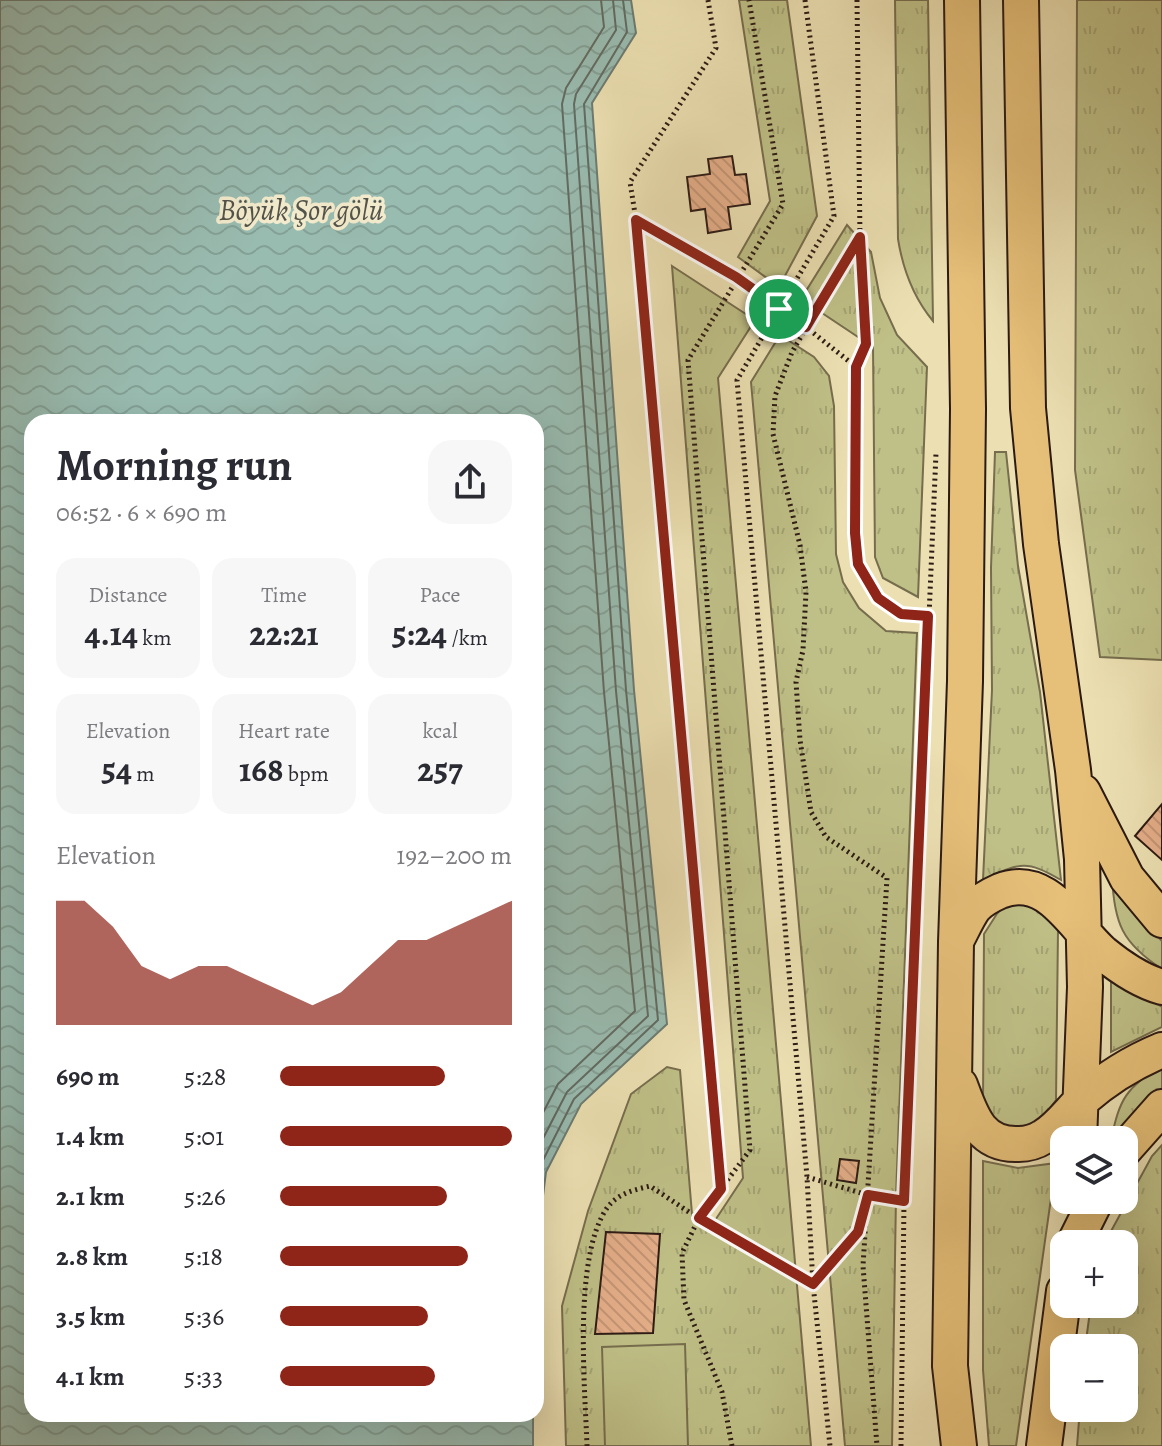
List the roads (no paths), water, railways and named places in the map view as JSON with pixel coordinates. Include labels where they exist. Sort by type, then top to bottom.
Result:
[{"type":"main road","points":[[942,1446],[950,1366],[956,942],[965,681],[968,409],[962,0]]},
{"type":"main road","points":[[1021,0],[1028,408],[1041,544],[1073,770],[1082,859],[1085,987],[1080,1126]]},
{"type":"main road","points":[[1073,770],[1127,878],[1162,920]]},
{"type":"main road","points":[[956,942],[976,906],[987,897],[1007,889],[1030,887],[1047,894],[1083,933],[1130,973],[1162,987]]},
{"type":"main road","points":[[956,1073],[970,1115],[980,1129],[995,1141],[1011,1145],[1030,1143],[1060,1123],[1082,1101],[1134,1062],[1162,1050]]},
{"type":"main road","points":[[1138,1134],[1162,1107]]},
{"type":"main road","points":[[1044,1446],[1061,1318]]},
{"type":"main road","points":[[950,1366],[959,1446]]},
{"type":"water","name":"Böyük Şor gölü","points":[[0,0],[631,0],[636,33],[592,103],[634,690],[667,1024],[581,1104],[546,1172],[544,1188],[544,414],[24,414],[24,1422],[533,1422],[533,1446],[0,1446]]}]
